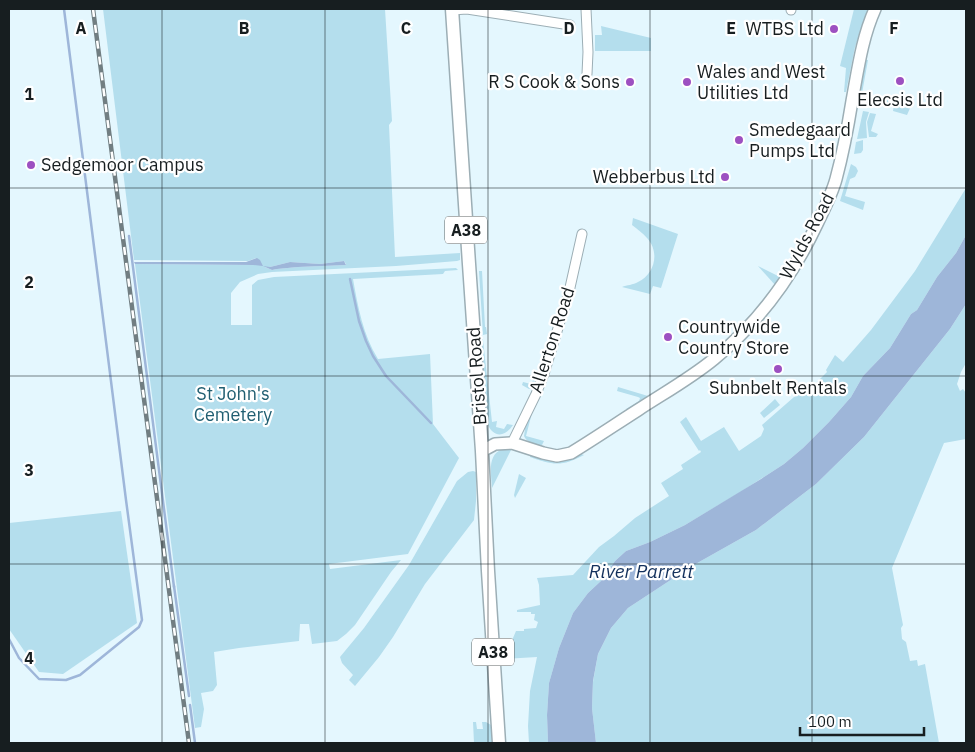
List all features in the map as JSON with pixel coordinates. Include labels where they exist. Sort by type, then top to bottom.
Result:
[{"type":"main road","name":"Bristol Road","points":[[452,9],[482,451],[498,743]]},
{"type":"street","points":[[452,9],[467,9],[570,25]]},
{"type":"street","points":[[586,9],[587,74]]},
{"type":"street","name":"Wylds Road","points":[[482,451],[495,444],[512,443],[557,456],[571,452],[701,369],[731,344],[761,311],[780,287],[801,255],[833,188],[842,154],[861,53],[875,9]]},
{"type":"street","name":"Allerton Road","points":[[512,443],[544,374],[569,292],[582,234]]},
{"type":"green space","name":"St John's Cemetery","points":[[103,9],[385,9],[392,121],[389,125],[395,257],[460,253],[460,260],[396,266],[258,274],[240,282],[231,293],[231,325],[252,325],[252,285],[258,280],[274,277],[456,268],[458,270],[445,271],[443,274],[353,279],[365,331],[378,359],[430,354],[433,424],[459,458],[408,554],[329,564],[330,569],[401,560],[355,625],[337,641],[312,644],[309,624],[300,624],[299,641],[214,652],[217,685],[213,691],[201,693],[204,709],[201,727],[195,728],[135,264],[253,265],[256,258],[248,261],[134,260]],"holes":[[[344,261],[346,264],[272,270],[265,267],[290,262],[320,264]]]},
{"type":"green space","points":[[854,9],[868,9],[855,47],[846,92],[844,92],[846,68],[840,66]]},
{"type":"green space","points":[[601,26],[651,38],[651,51],[595,51],[595,35],[602,35]]},
{"type":"green space","points":[[865,60],[868,60],[861,99],[858,93]]},
{"type":"green space","points":[[866,95],[911,106],[907,115],[893,111],[894,105],[878,100],[876,106],[865,103]]},
{"type":"green space","points":[[863,111],[869,112],[866,122],[867,138],[857,139]]},
{"type":"green space","points":[[870,113],[876,114],[871,131],[878,134],[876,137],[869,137],[867,122]]},
{"type":"green space","points":[[863,140],[863,150],[861,153],[854,154],[856,142]]},
{"type":"green space","points":[[851,164],[858,171],[855,177],[850,179],[845,196],[865,202],[863,210],[840,201]]},
{"type":"green space","points":[[966,188],[966,235],[956,253],[937,277],[917,310],[911,314],[890,348],[863,376],[851,397],[829,422],[784,464],[742,491],[685,525],[626,551],[615,561],[602,580],[588,593],[573,613],[559,648],[549,683],[548,743],[529,743],[530,691],[537,657],[504,659],[516,631],[536,628],[538,622],[534,620],[535,614],[531,614],[531,612],[517,612],[517,610],[540,605],[537,578],[573,575],[599,547],[635,518],[669,496],[661,483],[683,469],[681,465],[701,452],[680,422],[686,417],[701,441],[724,427],[739,451],[761,436],[764,429],[762,425],[794,397],[811,388],[827,372],[826,370],[835,355],[843,362],[871,330],[915,271]]},
{"type":"green space","points":[[633,218],[678,234],[661,288],[653,286],[650,294],[622,287],[636,283],[644,278],[654,262],[651,244],[644,234],[632,225]]},
{"type":"green space","points":[[758,266],[782,278],[776,286]]},
{"type":"green space","points":[[479,271],[482,271],[487,334],[483,335]]},
{"type":"green space","points":[[966,304],[966,363],[957,384],[960,391],[963,389],[966,393],[966,439],[944,443],[892,568],[903,625],[901,628],[902,639],[906,642],[910,661],[917,660],[918,666],[925,664],[939,743],[596,743],[592,708],[593,682],[598,654],[611,628],[628,608],[692,566],[756,530],[816,484],[864,437],[950,329]]},
{"type":"green space","points":[[481,339],[483,339],[492,422],[497,421],[496,427],[504,429],[507,424],[513,425],[503,434],[496,434],[488,425]]},
{"type":"green space","points":[[548,342],[550,342],[534,387],[529,389],[522,385],[523,382],[531,384]]},
{"type":"green space","points":[[618,387],[648,396],[627,410],[639,401],[640,398],[617,391]]},
{"type":"green space","points":[[775,399],[780,405],[764,418],[760,413]]},
{"type":"green space","points":[[532,413],[526,436],[544,441],[542,445],[532,444],[524,436],[526,422]]},
{"type":"green space","points":[[503,449],[511,450],[492,488],[492,460],[498,451]]},
{"type":"green space","points":[[532,454],[584,455],[569,462],[557,464],[530,457]]},
{"type":"green space","points":[[468,472],[476,472],[474,520],[425,584],[379,657],[355,686],[349,680],[353,675],[342,663],[340,657],[364,628],[409,565],[457,481]]},
{"type":"green space","points":[[519,474],[526,478],[515,498],[514,495]]},
{"type":"green space","points":[[121,511],[137,623],[63,674],[39,672],[9,629],[9,523]]},
{"type":"green space","points":[[473,722],[476,722],[477,729],[483,729],[482,722],[491,725],[492,743],[474,743]]},
{"type":"water","name":"River Parrett","points":[[966,235],[966,304],[950,329],[864,437],[816,484],[756,530],[692,566],[628,608],[611,628],[598,654],[593,681],[592,708],[596,743],[548,743],[549,683],[559,648],[573,613],[588,593],[602,580],[615,561],[626,551],[685,525],[784,464],[803,448],[851,397],[863,376],[890,348],[911,314],[917,310],[937,277],[956,253]]},
{"type":"water","points":[[257,258],[263,266],[135,264],[134,262],[246,262]]},
{"type":"water","points":[[344,261],[346,265],[272,270],[263,266],[270,267],[290,262],[320,264]]},
{"type":"waterway","points":[[9,639],[19,658],[39,679],[66,680],[80,675],[139,627],[142,620],[64,9]]},
{"type":"waterway","points":[[129,236],[174,587]]},
{"type":"waterway","points":[[350,279],[359,321],[373,356],[386,376],[431,423]]},
{"type":"waterway","points":[[174,586],[189,696]]},
{"type":"waterway","points":[[190,705],[195,743]]},
{"type":"railway","points":[[93,9],[189,743]]},
{"type":"place","name":"WTBS Ltd","points":[[834,29]]},
{"type":"place","name":"Elecsis Ltd","points":[[900,81]]},
{"type":"place","name":"R S Cook & Sons","points":[[630,82]]},
{"type":"place","name":"Wales and West Utilities Ltd","points":[[687,82]]},
{"type":"place","name":"Smedegaard Pumps Ltd","points":[[739,140]]},
{"type":"place","name":"Sedgemoor Campus","points":[[31,165]]},
{"type":"place","name":"Webberbus Ltd","points":[[725,177]]},
{"type":"place","name":"Countrywide Country Store","points":[[668,337]]},
{"type":"place","name":"Subnbelt Rentals","points":[[778,369]]}]
